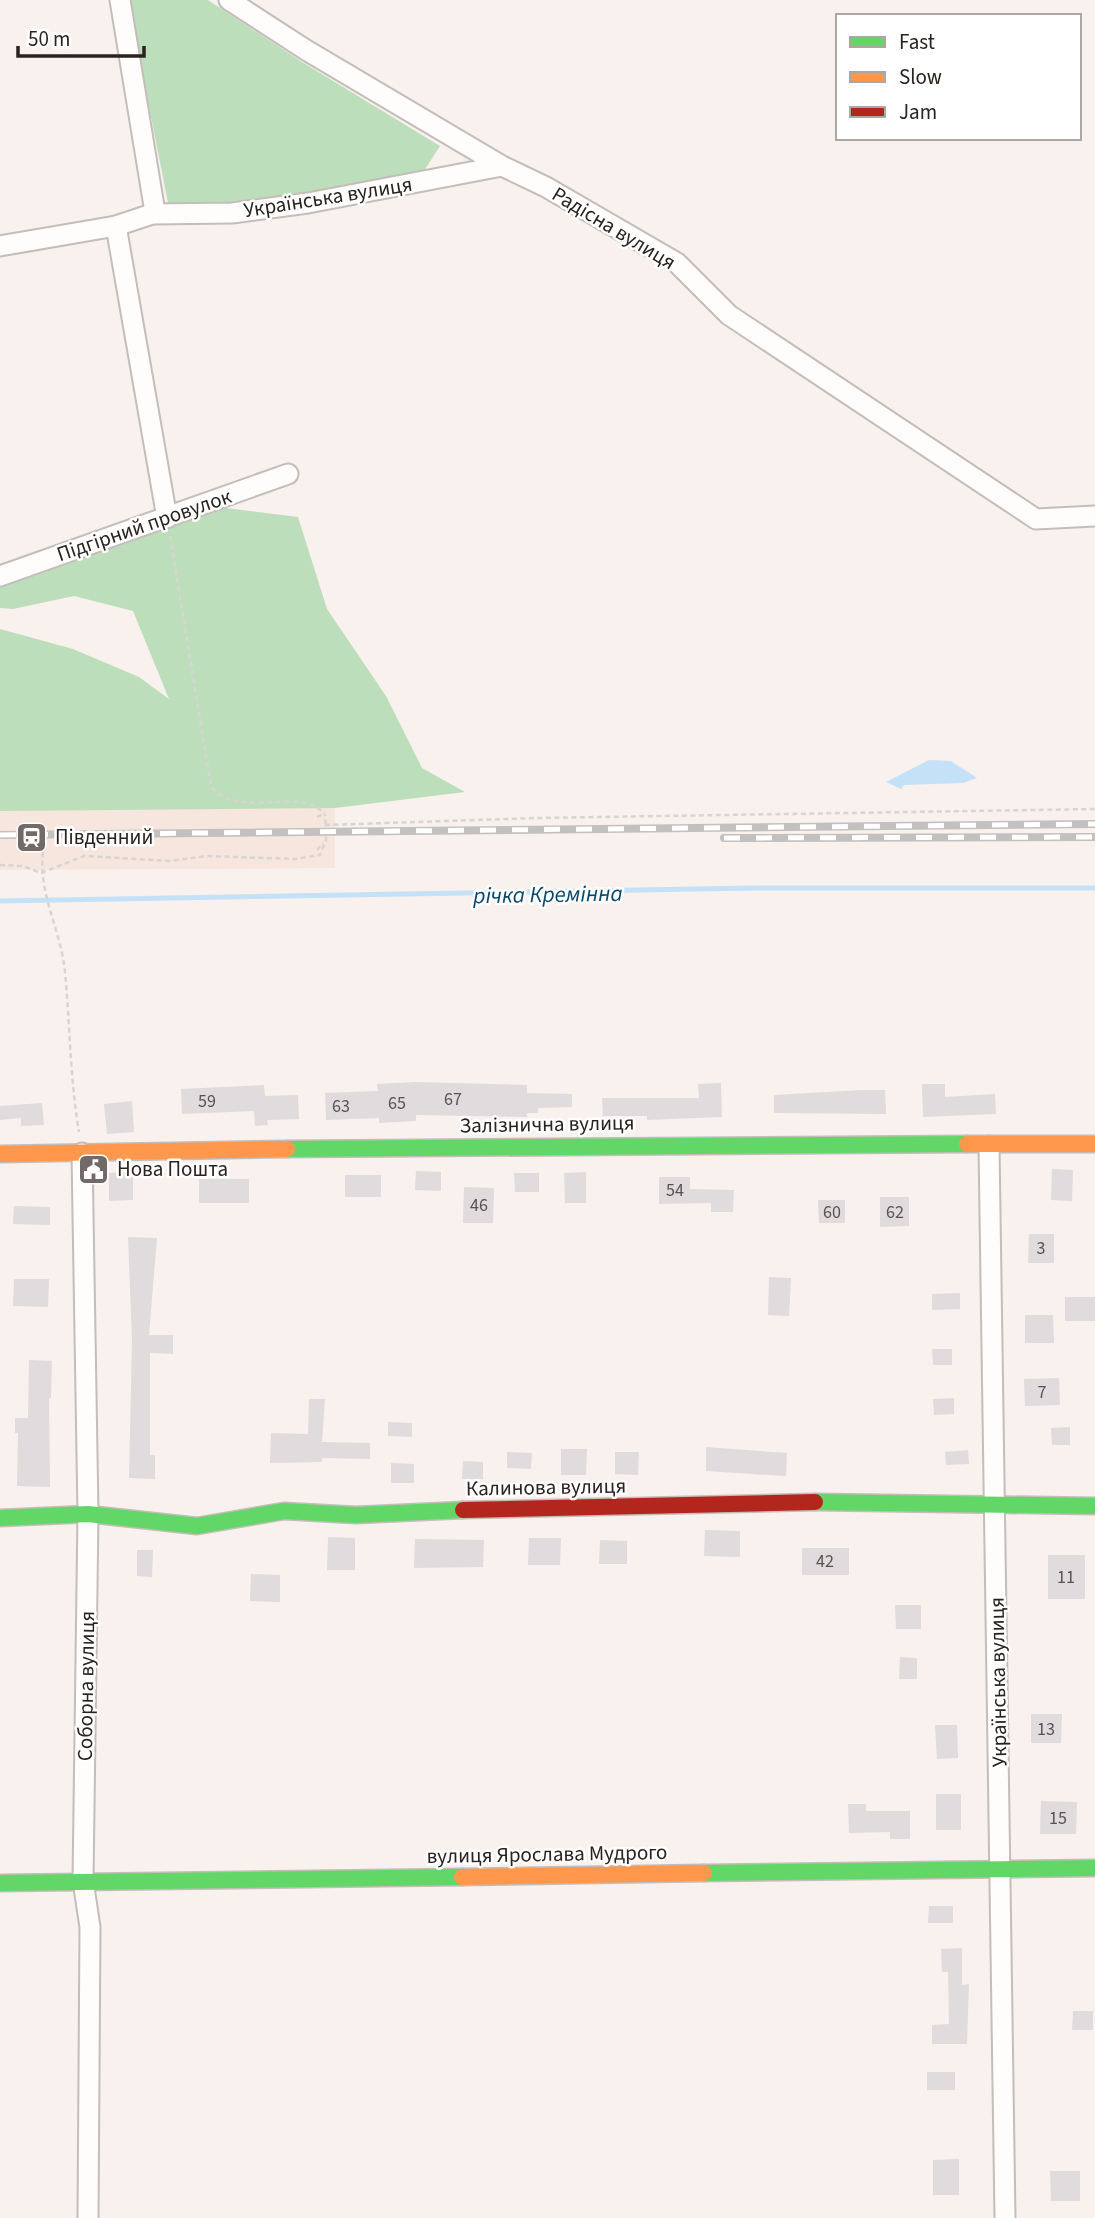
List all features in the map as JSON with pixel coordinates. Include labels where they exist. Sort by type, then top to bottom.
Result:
[{"type":"street","points":[[120,0],[153,210]]},
{"type":"street","name":"Радісна вулиця","points":[[229,0],[306,50],[502,166],[546,187],[677,263],[729,315],[1036,519],[1095,516]]},
{"type":"street","name":"Українська вулиця","points":[[0,246],[116,226],[153,210],[232,213],[502,166]]},
{"type":"street","points":[[116,226],[167,518]]},
{"type":"street","name":"Підгірний провулок","points":[[0,576],[288,474]]},
{"type":"street","name":"Залізнична вулиця","points":[[0,1154],[522,1144],[1095,1144]]},
{"type":"street","name":"Українська вулиця","points":[[989,1146],[1002,1869],[1005,2218]]},
{"type":"street","name":"Соборна вулиця","points":[[82,1153],[88,1514],[83,1881],[90,1927],[88,2218]]},
{"type":"street","name":"Калинова вулиця","points":[[0,1518],[88,1514],[197,1526],[284,1511],[356,1515],[408,1511],[874,1501],[1095,1506]]},
{"type":"street","name":"вулиця Ярослава Мудрого","points":[[0,1883],[1095,1868]]},
{"type":"path","points":[[167,518],[211,786],[227,799],[260,803],[307,803],[325,813]]},
{"type":"path","points":[[325,825],[537,818],[1095,809]]},
{"type":"path","points":[[317,817],[325,813]]},
{"type":"path","points":[[0,865],[23,866],[41,873],[84,856],[170,861],[206,856],[295,859],[320,855],[326,840],[325,813]]},
{"type":"path","points":[[317,850],[326,840]]},
{"type":"path","points":[[43,852],[41,873],[48,906],[58,931],[65,971],[71,1073],[82,1153]]},
{"type":"shaded area","points":[[335,808],[335,868],[0,870],[0,809]]},
{"type":"green space","points":[[128,0],[208,0],[302,62],[440,146],[424,171],[179,215],[169,208]]},
{"type":"green space","points":[[202,505],[298,517],[327,609],[386,696],[422,768],[465,792],[335,808],[0,811],[0,629],[73,649],[139,677],[169,699],[133,611],[74,596],[13,609],[0,608],[0,582]]},
{"type":"water","points":[[929,760],[951,761],[977,778],[963,783],[904,785],[901,789],[886,782]]},
{"type":"building","points":[[415,1082],[527,1085],[527,1093],[572,1094],[572,1107],[538,1108],[538,1113],[527,1113],[527,1117],[416,1115],[416,1121],[379,1123],[379,1118],[326,1120],[325,1093],[378,1091],[377,1084]]},
{"type":"building","points":[[721,1083],[722,1117],[647,1120],[647,1116],[603,1116],[602,1098],[699,1098],[698,1084]]},
{"type":"building","points":[[922,1084],[945,1084],[945,1097],[995,1094],[996,1114],[923,1117]]},
{"type":"building","points":[[264,1085],[265,1096],[298,1095],[299,1119],[267,1120],[268,1125],[255,1126],[254,1111],[182,1114],[181,1089]]},
{"type":"building","points":[[885,1090],[886,1114],[774,1113],[774,1095]]},
{"type":"building","points":[[132,1101],[134,1132],[107,1134],[104,1104]]},
{"type":"building","points":[[42,1103],[44,1125],[21,1126],[21,1118],[0,1120],[0,1106]]},
{"type":"building","points":[[1052,1169],[1073,1170],[1072,1201],[1051,1200]]},
{"type":"building","points":[[416,1171],[441,1172],[441,1191],[415,1190]]},
{"type":"building","points":[[133,1172],[133,1200],[109,1201],[109,1173]]},
{"type":"building","points":[[586,1172],[586,1203],[565,1203],[564,1173]]},
{"type":"building","points":[[514,1173],[539,1173],[539,1192],[515,1192]]},
{"type":"building","points":[[345,1175],[381,1175],[381,1197],[345,1197]]},
{"type":"building","points":[[659,1177],[690,1177],[690,1189],[734,1190],[733,1212],[711,1212],[711,1203],[659,1204]]},
{"type":"building","points":[[199,1179],[249,1179],[249,1203],[199,1203]]},
{"type":"building","points":[[464,1187],[494,1188],[493,1223],[463,1223]]},
{"type":"building","points":[[880,1197],[909,1197],[909,1226],[880,1227]]},
{"type":"building","points":[[818,1200],[845,1200],[845,1223],[819,1223]]},
{"type":"building","points":[[14,1206],[50,1207],[50,1225],[13,1224]]},
{"type":"building","points":[[1029,1234],[1054,1234],[1054,1263],[1028,1263]]},
{"type":"building","points":[[128,1237],[157,1238],[149,1335],[173,1335],[173,1354],[150,1353],[150,1455],[155,1455],[155,1479],[129,1478],[132,1339]]},
{"type":"building","points":[[769,1277],[791,1278],[789,1316],[768,1315]]},
{"type":"building","points":[[14,1279],[49,1279],[48,1307],[13,1306]]},
{"type":"building","points":[[960,1293],[960,1309],[932,1310],[932,1294]]},
{"type":"building","points":[[1065,1297],[1095,1297],[1095,1321],[1065,1321]]},
{"type":"building","points":[[1025,1315],[1053,1315],[1054,1343],[1025,1343]]},
{"type":"building","points":[[932,1349],[952,1349],[952,1365],[933,1365]]},
{"type":"building","points":[[29,1360],[52,1361],[49,1398],[50,1487],[17,1486],[18,1433],[15,1433],[15,1418],[28,1418]]},
{"type":"building","points":[[1059,1378],[1060,1405],[1025,1406],[1024,1379]]},
{"type":"building","points":[[954,1398],[954,1414],[934,1415],[933,1399]]},
{"type":"building","points":[[309,1399],[325,1399],[322,1442],[370,1443],[370,1459],[322,1458],[322,1462],[270,1463],[271,1433],[308,1434]]},
{"type":"building","points":[[388,1422],[412,1423],[412,1437],[388,1436]]},
{"type":"building","points":[[1070,1427],[1070,1445],[1052,1445],[1051,1428]]},
{"type":"building","points":[[706,1447],[787,1453],[786,1476],[706,1471]]},
{"type":"building","points":[[561,1449],[587,1449],[586,1475],[561,1475]]},
{"type":"building","points":[[968,1450],[969,1464],[946,1465],[945,1452]]},
{"type":"building","points":[[507,1452],[532,1453],[531,1469],[507,1468]]},
{"type":"building","points":[[615,1452],[639,1452],[638,1475],[615,1474]]},
{"type":"building","points":[[463,1461],[483,1462],[483,1479],[462,1479]]},
{"type":"building","points":[[391,1463],[414,1464],[414,1483],[391,1483]]},
{"type":"building","points":[[705,1530],[740,1531],[740,1557],[704,1556]]},
{"type":"building","points":[[328,1537],[355,1538],[355,1570],[327,1570]]},
{"type":"building","points":[[529,1538],[561,1538],[560,1565],[528,1565]]},
{"type":"building","points":[[415,1539],[484,1540],[483,1567],[414,1568]]},
{"type":"building","points":[[600,1540],[627,1541],[627,1564],[599,1564]]},
{"type":"building","points":[[802,1548],[849,1548],[849,1575],[802,1575]]},
{"type":"building","points":[[137,1550],[153,1550],[152,1577],[137,1576]]},
{"type":"building","points":[[1048,1555],[1085,1555],[1085,1599],[1048,1599]]},
{"type":"building","points":[[251,1574],[280,1575],[280,1602],[250,1601]]},
{"type":"building","points":[[895,1605],[921,1605],[921,1629],[896,1629]]},
{"type":"building","points":[[900,1657],[917,1658],[917,1679],[899,1679]]},
{"type":"building","points":[[1031,1714],[1062,1714],[1061,1743],[1031,1743]]},
{"type":"building","points":[[935,1725],[957,1725],[958,1758],[937,1759]]},
{"type":"building","points":[[936,1794],[961,1794],[961,1830],[936,1830]]},
{"type":"building","points":[[1041,1801],[1077,1802],[1076,1834],[1040,1834]]},
{"type":"building","points":[[848,1804],[866,1804],[866,1811],[910,1811],[910,1839],[890,1839],[890,1832],[849,1833]]},
{"type":"building","points":[[929,1906],[953,1906],[953,1923],[928,1923]]},
{"type":"building","points":[[962,1948],[962,1985],[969,1984],[967,2044],[932,2044],[932,2025],[949,2024],[948,1972],[942,1972],[941,1949]]},
{"type":"building","points":[[1073,2011],[1093,2011],[1093,2030],[1072,2030]]},
{"type":"building","points":[[927,2072],[955,2072],[955,2090],[927,2090]]},
{"type":"building","points":[[959,2159],[959,2195],[933,2195],[933,2160]]},
{"type":"building","points":[[1050,2171],[1080,2171],[1080,2201],[1051,2201]]},
{"type":"waterway","name":"річка Кремінна","points":[[0,901],[754,888],[1095,888]]},
{"type":"railway","points":[[0,835],[1095,824]]},
{"type":"railway","points":[[724,838],[1095,837]]},
{"type":"traffic: fast","points":[[287,1149],[967,1144]]},
{"type":"traffic: fast","points":[[815,1502],[1095,1506]]},
{"type":"traffic: fast","points":[[0,1518],[88,1514],[197,1526],[284,1511],[356,1515],[463,1510]]},
{"type":"traffic: fast","points":[[704,1873],[1095,1868]]},
{"type":"traffic: fast","points":[[0,1883],[462,1877]]},
{"type":"traffic: slow","points":[[967,1144],[1095,1144]]},
{"type":"traffic: slow","points":[[0,1154],[287,1149]]},
{"type":"traffic: slow","points":[[462,1877],[704,1873]]},
{"type":"traffic: jam","points":[[463,1510],[815,1502]]},
{"type":"place","name":"Південний","points":[[32,837]]},
{"type":"place","name":"Нова Пошта","points":[[94,1169]]}]
